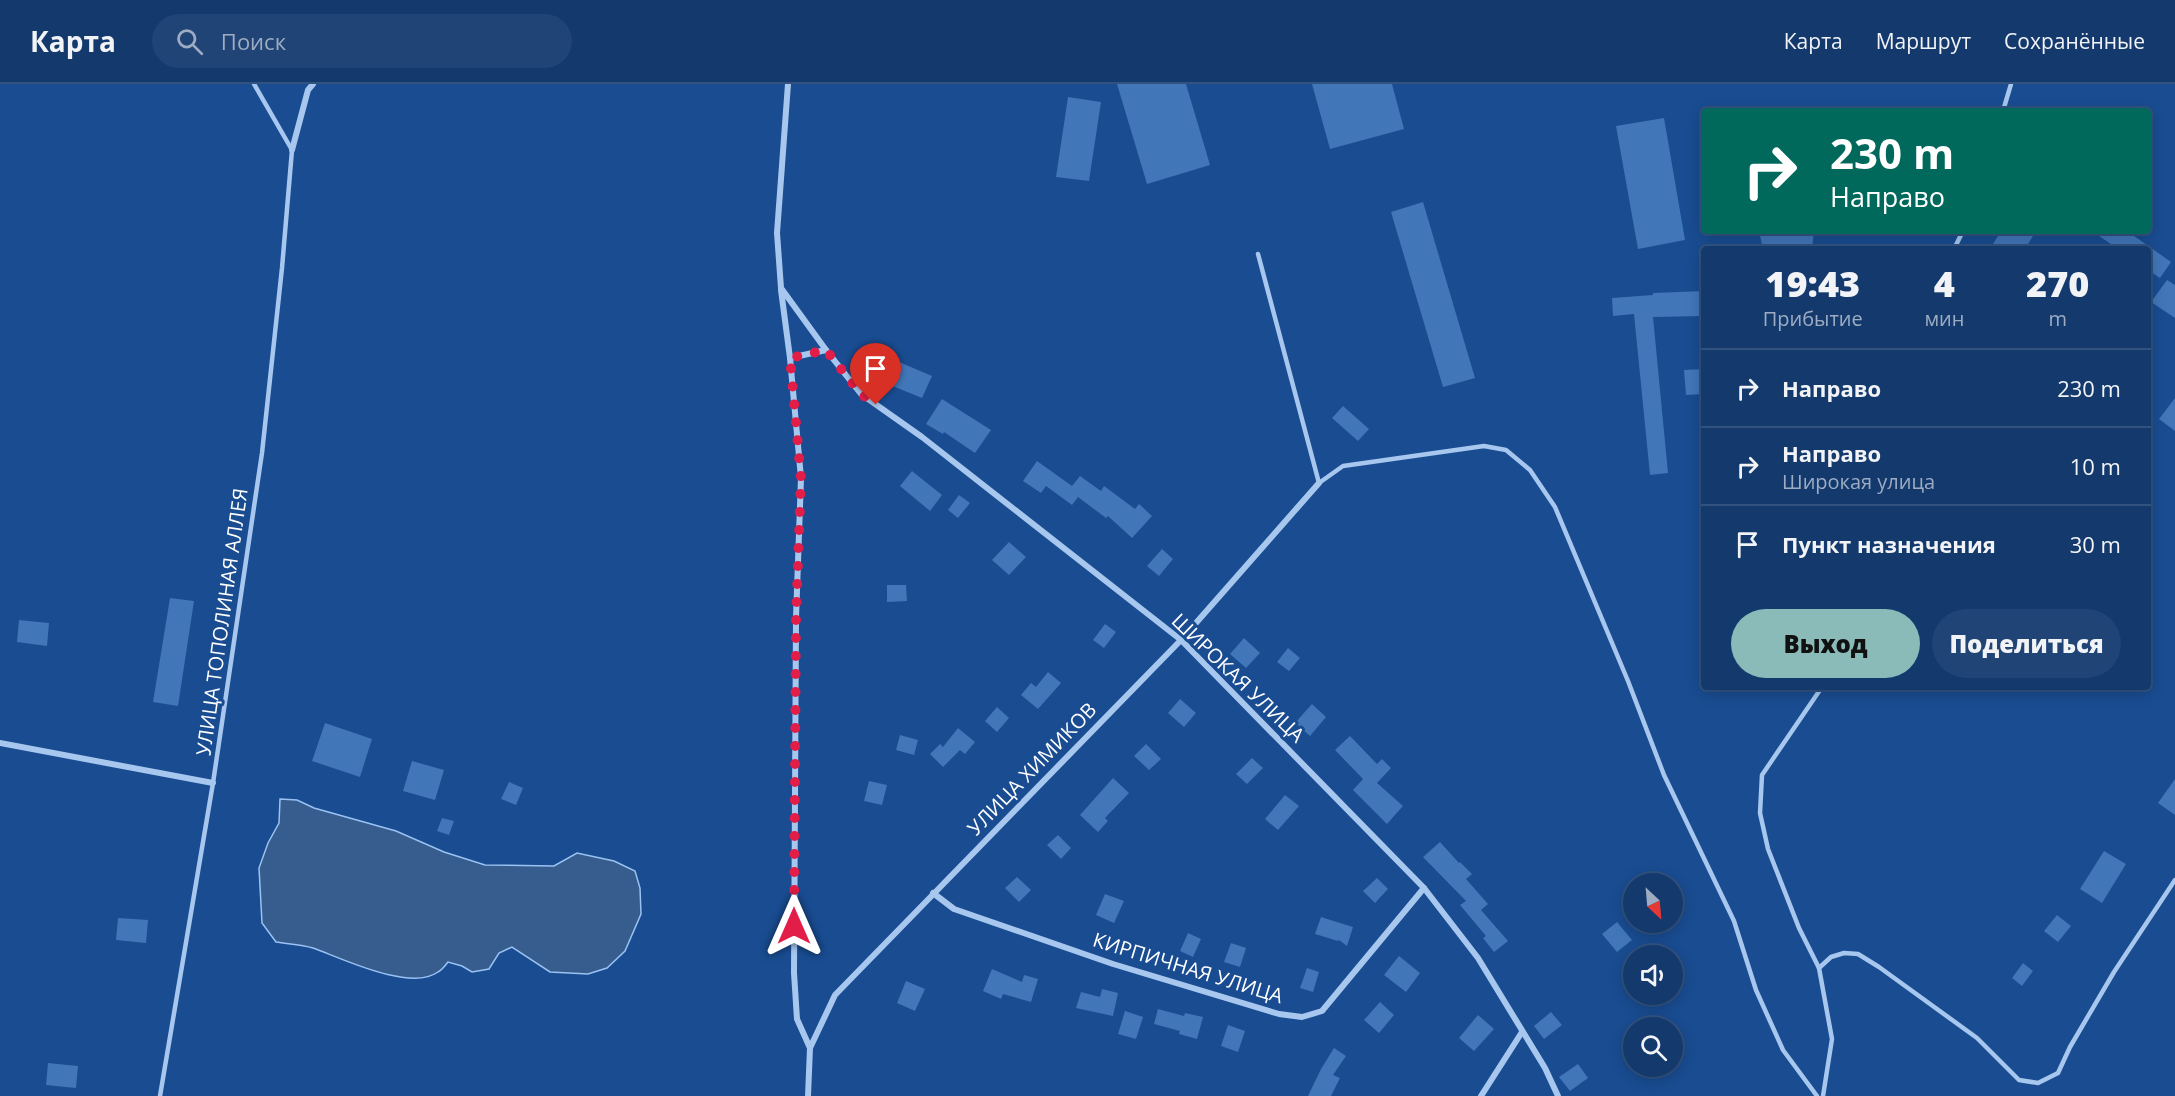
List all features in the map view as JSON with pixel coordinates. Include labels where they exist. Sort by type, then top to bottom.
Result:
[{"type":"street","points":[[292,150],[308,90],[313,84]]},
{"type":"street","points":[[788,84],[777,233],[801,478],[796,618],[794,973],[796,1019],[810,1048]]},
{"type":"street","name":"ШИРОКАЯ УЛИЦА","points":[[781,288],[861,394],[922,437],[1181,640],[1424,888],[1478,958],[1545,1068],[1558,1096]]},
{"type":"street","points":[[790,358],[826,350]]},
{"type":"street","name":"УЛИЦА ХИМИКОВ","points":[[808,1096],[810,1048],[835,995],[1181,640],[1319,483]]},
{"type":"street","points":[[0,742],[213,783]]},
{"type":"street","name":"КИРПИЧНАЯ УЛИЦА","points":[[933,893],[954,909],[1113,964],[1279,1014],[1302,1017],[1322,1011],[1424,888]]},
{"type":"street","points":[[1481,1096],[1522,1032]]},
{"type":"lane","points":[[254,84],[292,150]]},
{"type":"lane","points":[[2004,108],[2011,84]]},
{"type":"lane","name":"УЛИЦА ТОПОЛИНАЯ АЛЛЕЯ","points":[[160,1096],[213,783],[262,453],[292,150]]},
{"type":"lane","points":[[1258,254],[1319,483],[1343,466],[1484,446],[1506,450],[1530,470],[1555,507],[1628,681],[1664,775],[1734,921],[1756,990],[1783,1050],[1817,1096]]},
{"type":"lane","points":[[1820,690],[1762,775],[1760,813],[1768,849],[1799,928],[1819,968],[1832,1039],[1823,1096]]},
{"type":"lane","points":[[1819,968],[1831,957],[1844,953],[1858,954],[1977,1038],[2019,1080],[2038,1083],[2058,1072],[2070,1047],[2115,972],[2175,880]]},
{"type":"water","points":[[280,799],[297,800],[314,808],[396,831],[444,852],[485,865],[554,866],[577,853],[614,861],[635,871],[640,888],[641,914],[625,951],[607,968],[588,974],[550,972],[512,947],[499,953],[489,969],[472,972],[448,962],[438,972],[426,977],[411,978],[376,971],[308,947],[276,942],[262,923],[259,868],[268,843],[279,823]]},
{"type":"building","points":[[1117,84],[1186,84],[1210,165],[1147,184]]},
{"type":"building","points":[[1312,84],[1392,84],[1404,129],[1330,149]]},
{"type":"building","points":[[1068,97],[1101,102],[1089,181],[1056,177]]},
{"type":"building","points":[[1664,118],[1685,240],[1638,249],[1616,126]]},
{"type":"building","points":[[1423,202],[1475,378],[1443,387],[1391,212]]},
{"type":"building","points":[[1760,234],[1814,234],[1812,246],[1762,246]]},
{"type":"building","points":[[1999,234],[2034,234],[2027,246],[1992,246]]},
{"type":"building","points":[[2096,234],[2131,234],[2148,246],[2114,246]]},
{"type":"building","points":[[2151,248],[2171,262],[2160,278],[2151,272]]},
{"type":"building","points":[[2167,280],[2175,285],[2175,318],[2151,302]]},
{"type":"building","points":[[1701,291],[1701,316],[1653,317],[1668,473],[1650,475],[1634,314],[1613,316],[1612,298],[1653,295],[1653,293]]},
{"type":"building","points":[[878,353],[932,376],[922,398],[868,376]]},
{"type":"building","points":[[1701,369],[1701,394],[1686,395],[1684,370]]},
{"type":"building","points":[[2175,398],[2175,431],[2159,419]]},
{"type":"building","points":[[942,399],[991,430],[975,453],[944,432],[943,434],[926,424]]},
{"type":"building","points":[[1343,406],[1369,429],[1358,441],[1332,418]]},
{"type":"building","points":[[1037,461],[1072,486],[1080,476],[1101,491],[1104,486],[1135,509],[1139,504],[1152,516],[1132,538],[1108,516],[1106,518],[1078,497],[1072,505],[1046,486],[1041,493],[1023,481]]},
{"type":"building","points":[[912,471],[942,495],[930,511],[900,486]]},
{"type":"building","points":[[959,495],[970,503],[958,518],[948,510]]},
{"type":"building","points":[[1009,542],[1026,557],[1009,575],[992,560]]},
{"type":"building","points":[[1162,549],[1173,559],[1159,576],[1147,566]]},
{"type":"building","points":[[887,585],[906,585],[907,601],[887,602]]},
{"type":"building","points":[[170,598],[194,601],[178,706],[153,702]]},
{"type":"building","points":[[19,620],[49,623],[47,646],[17,642]]},
{"type":"building","points":[[1105,624],[1116,632],[1104,648],[1093,640]]},
{"type":"building","points":[[1244,638],[1260,653],[1246,668],[1230,654]]},
{"type":"building","points":[[1288,648],[1300,658],[1289,671],[1277,662]]},
{"type":"building","points":[[1048,672],[1061,683],[1038,709],[1021,695],[1031,683],[1036,687]]},
{"type":"building","points":[[1180,699],[1196,713],[1184,727],[1168,713]]},
{"type":"building","points":[[1312,704],[1326,717],[1310,736],[1295,723]]},
{"type":"building","points":[[997,707],[1009,718],[997,732],[985,721]]},
{"type":"building","points":[[325,723],[372,739],[360,777],[312,761]]},
{"type":"building","points":[[958,728],[975,742],[965,754],[960,750],[943,767],[930,754],[940,744],[943,747]]},
{"type":"building","points":[[900,735],[918,740],[914,755],[896,750]]},
{"type":"building","points":[[1350,736],[1377,764],[1382,759],[1391,768],[1377,783],[1403,806],[1387,824],[1353,790],[1363,779],[1335,750]]},
{"type":"building","points":[[1146,744],[1161,759],[1149,770],[1134,756]]},
{"type":"building","points":[[1252,758],[1263,768],[1247,784],[1236,774]]},
{"type":"building","points":[[412,761],[444,770],[435,800],[403,791]]},
{"type":"building","points":[[1113,778],[1129,793],[1105,818],[1108,821],[1098,832],[1080,815]]},
{"type":"building","points":[[2175,779],[2175,815],[2158,803]]},
{"type":"building","points":[[869,781],[887,785],[882,805],[864,801]]},
{"type":"building","points":[[509,782],[523,788],[516,805],[501,799]]},
{"type":"building","points":[[1285,795],[1299,806],[1278,830],[1265,819]]},
{"type":"building","points":[[442,818],[454,821],[449,835],[437,831]]},
{"type":"building","points":[[1058,835],[1071,848],[1061,859],[1047,845]]},
{"type":"building","points":[[1440,842],[1472,874],[1466,879],[1488,904],[1481,910],[1508,941],[1494,952],[1483,938],[1486,936],[1460,905],[1466,901],[1423,857]]},
{"type":"building","points":[[2104,851],[2126,864],[2102,903],[2080,889]]},
{"type":"building","points":[[1017,877],[1031,890],[1019,902],[1005,888]]},
{"type":"building","points":[[1377,878],[1388,889],[1375,903],[1363,891]]},
{"type":"building","points":[[1105,894],[1124,901],[1114,923],[1096,915]]},
{"type":"building","points":[[2057,915],[2071,926],[2058,942],[2044,931]]},
{"type":"building","points":[[1321,917],[1353,927],[1347,946],[1339,940],[1315,934]]},
{"type":"building","points":[[118,918],[148,920],[146,943],[116,940]]},
{"type":"building","points":[[1617,922],[1623,929],[1623,933],[1626,933],[1632,940],[1617,952],[1602,934]]},
{"type":"building","points":[[1188,933],[1201,939],[1193,957],[1180,951]]},
{"type":"building","points":[[1231,943],[1246,948],[1240,967],[1224,962]]},
{"type":"building","points":[[1399,956],[1420,973],[1406,992],[1384,975]]},
{"type":"building","points":[[2023,963],[2033,971],[2022,986],[2012,978]]},
{"type":"building","points":[[1307,968],[1319,972],[1313,992],[1300,988]]},
{"type":"building","points":[[992,969],[1022,982],[1024,975],[1038,979],[1031,1002],[1003,994],[1001,999],[983,991]]},
{"type":"building","points":[[906,981],[925,989],[915,1011],[897,1003]]},
{"type":"building","points":[[1102,989],[1118,993],[1113,1016],[1076,1008],[1081,992],[1100,997]]},
{"type":"building","points":[[1380,1002],[1394,1015],[1379,1033],[1364,1020]]},
{"type":"building","points":[[1158,1009],[1184,1016],[1185,1013],[1203,1017],[1197,1039],[1179,1034],[1180,1031],[1154,1024]]},
{"type":"building","points":[[1125,1011],[1143,1017],[1136,1039],[1118,1034]]},
{"type":"building","points":[[1551,1012],[1562,1025],[1544,1039],[1534,1026]]},
{"type":"building","points":[[1478,1015],[1494,1029],[1474,1051],[1459,1038]]},
{"type":"building","points":[[1228,1025],[1245,1031],[1238,1052],[1221,1046]]},
{"type":"building","points":[[1334,1048],[1346,1056],[1333,1075],[1340,1078],[1331,1096],[1308,1096],[1321,1069]]},
{"type":"building","points":[[48,1063],[78,1066],[76,1088],[46,1085]]},
{"type":"building","points":[[1578,1064],[1588,1078],[1570,1091],[1559,1077]]},
{"type":"route","points":[[794,926],[796,618],[801,478],[790,358],[826,350],[861,394],[876,405]]}]
